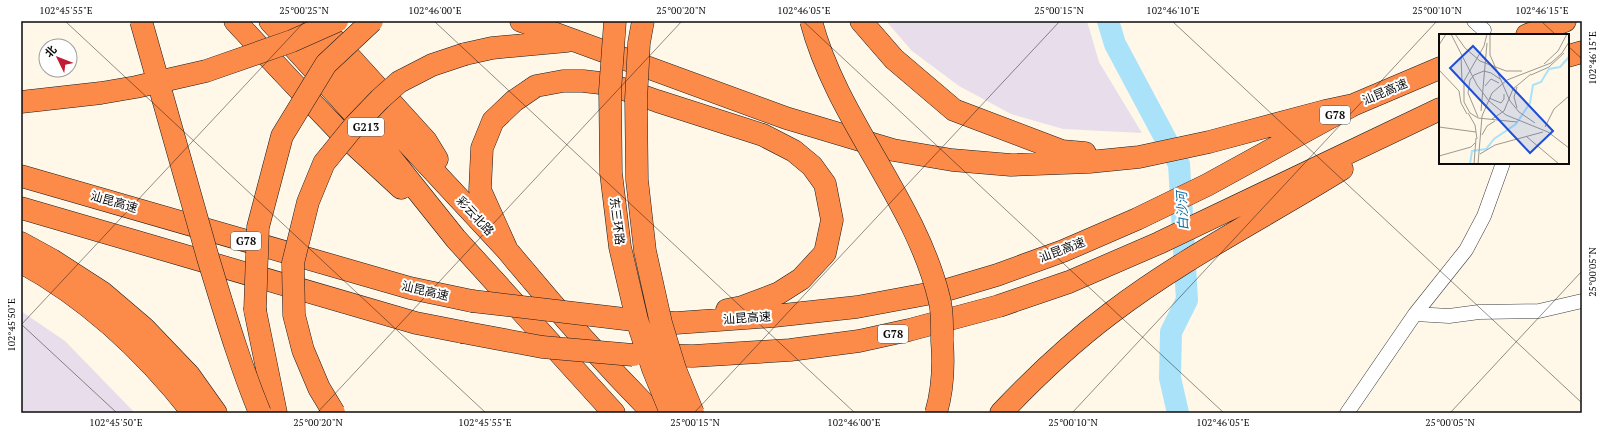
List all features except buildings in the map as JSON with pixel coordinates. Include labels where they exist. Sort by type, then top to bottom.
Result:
[{"type":"highway","points":[[141,21],[185,179],[231,334],[246,380],[260,413]]},
{"type":"highway","points":[[235,21],[338,130],[456,239]]},
{"type":"highway","name":"G213","points":[[270,21],[368,130],[456,239],[614,413]]},
{"type":"highway","name":"彩云北路","points":[[294,21],[507,250],[533,282],[615,374],[653,413]]},
{"type":"highway","points":[[317,21],[426,141],[466,206]]},
{"type":"highway","points":[[21,102],[101,93],[136,87],[206,71],[292,41],[337,21]]},
{"type":"highway","points":[[276,413],[255,310],[258,226],[282,136],[326,64],[372,21]]},
{"type":"highway","points":[[521,21],[786,118],[894,150],[952,160],[1011,165],[1089,162],[1128,158],[1253,132],[1326,111],[1353,105]]},
{"type":"highway","name":"东三环路","points":[[615,21],[610,91],[610,173],[620,247],[637,320],[653,369],[671,413]]},
{"type":"highway","name":"东三环路","points":[[643,21],[639,43],[636,100],[636,172],[645,251],[661,323],[675,369],[693,413]]},
{"type":"highway","points":[[811,21],[817,44],[836,87],[922,246],[940,300],[944,362],[941,398],[936,413]]},
{"type":"highway","points":[[861,21],[894,59],[954,110],[1062,151],[1128,158]]},
{"type":"highway","points":[[1530,34],[1564,21]]},
{"type":"highway","points":[[334,413],[319,388],[303,350],[294,315],[293,263],[308,202],[324,163],[354,125],[380,99],[399,82],[432,65],[465,54],[492,48],[574,41]]},
{"type":"highway","points":[[1569,56],[1582,52]]},
{"type":"highway","name":"汕昆高速","points":[[21,176],[410,288],[472,301],[632,320],[676,323],[774,316],[857,307],[943,291],[1063,251],[1137,220],[1353,105],[1439,68]]},
{"type":"highway","points":[[507,250],[480,190],[482,148],[493,121],[514,101],[536,86],[563,81],[583,81],[609,84],[657,102],[763,135],[794,151],[812,166],[825,184],[832,220],[825,253],[801,279],[779,293],[742,307],[663,322]]},
{"type":"highway","points":[[1001,413],[1028,385],[1062,354],[1111,313],[1150,285],[1231,233],[1315,185],[1435,111]]},
{"type":"highway","name":"G78","points":[[21,208],[416,323],[542,347],[633,355],[693,356],[790,350],[859,341],[909,330],[999,306],[1069,282],[1141,251],[1435,111]]},
{"type":"highway","points":[[21,243],[52,260],[103,294],[144,328],[224,413]]},
{"type":"highway","points":[[21,262],[72,294],[107,322],[146,360],[194,413]]},
{"type":"highway","points":[[189,375],[216,413]]},
{"type":"street","points":[[1347,413],[1415,314],[1466,250],[1484,216],[1503,164]]},
{"type":"street","points":[[1415,314],[1449,316],[1479,312],[1539,311],[1582,301]]},
{"type":"shaded area","points":[[886,21],[1087,21],[1099,62],[1142,133],[1063,129],[1011,114],[959,86],[912,51]]},
{"type":"shaded area","points":[[21,311],[65,341],[135,413],[21,413]]},
{"type":"waterway","name":"白沙河","points":[[1108,21],[1115,44],[1179,164],[1187,300],[1171,332],[1170,378],[1178,413]]}]
